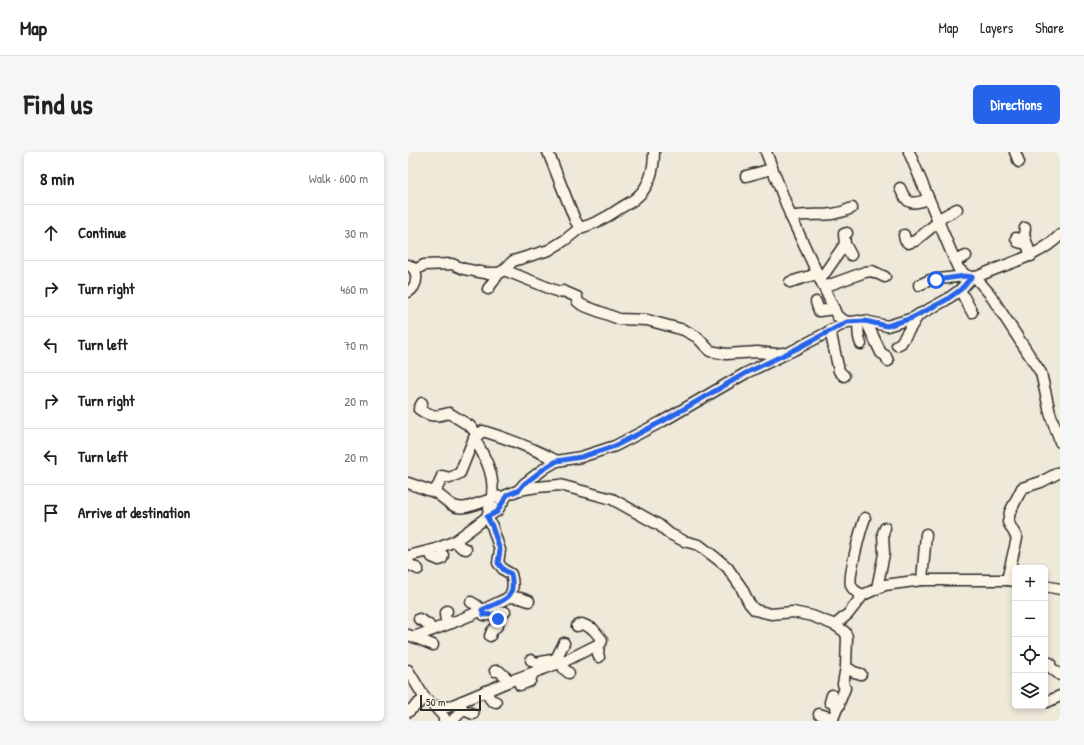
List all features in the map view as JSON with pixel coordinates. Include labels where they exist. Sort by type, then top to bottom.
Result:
[{"type":"street","points":[[548,152],[575,220],[580,228]]},
{"type":"street","points":[[488,289],[502,271],[513,261],[549,250],[580,228],[603,220],[638,197],[650,177],[654,165],[654,152]]},
{"type":"street","points":[[766,152],[791,217],[837,316],[847,322]]},
{"type":"street","points":[[908,152],[958,268],[989,293],[1041,373],[1050,413],[1060,442]]},
{"type":"street","points":[[746,176],[772,169]]},
{"type":"street","points":[[900,188],[904,198],[909,202],[918,203],[928,199]]},
{"type":"street","points":[[791,217],[803,215],[835,215],[852,208]]},
{"type":"street","points":[[904,235],[905,240],[908,243],[915,240],[938,221],[957,209]]},
{"type":"street","points":[[1025,228],[1024,235],[1031,256]]},
{"type":"street","points":[[847,233],[844,234],[845,244],[851,255]]},
{"type":"street","points":[[919,285],[930,280],[970,277],[1031,256],[1052,244],[1060,235]]},
{"type":"street","points":[[1016,238],[1018,242],[1026,244]]},
{"type":"street","points":[[820,280],[845,244]]},
{"type":"street","points":[[955,261],[966,256]]},
{"type":"street","points":[[411,267],[452,264],[464,269],[485,273],[502,271],[559,292],[563,291],[577,297],[577,301],[582,306],[619,319],[647,320],[684,330],[697,337],[710,351],[726,354],[758,352],[776,354],[796,349]]},
{"type":"street","points":[[408,292],[411,291],[416,283],[417,273],[411,267]]},
{"type":"street","points":[[790,282],[820,280],[872,271],[886,277]]},
{"type":"street","points":[[519,490],[540,472],[557,461],[581,457],[615,446],[663,421],[746,373],[796,349],[830,330],[847,322],[862,321],[887,326],[898,323],[946,300],[960,290],[970,277]]},
{"type":"street","points":[[960,290],[972,312]]},
{"type":"street","points":[[816,302],[820,311],[834,309]]},
{"type":"street","points":[[896,344],[901,343],[919,314]]},
{"type":"street","points":[[861,344],[857,335],[862,321]]},
{"type":"street","points":[[862,321],[881,353],[886,356],[888,361]]},
{"type":"street","points":[[830,330],[839,371],[844,376]]},
{"type":"street","points":[[422,403],[420,409],[424,412],[437,417],[449,413],[470,426],[476,436],[492,480],[492,497],[487,517],[492,526],[500,550],[498,563],[504,570],[511,574],[513,582],[509,597]]},
{"type":"street","points":[[434,492],[442,476],[450,478],[455,477],[460,473],[476,436],[483,431],[509,439],[557,461]]},
{"type":"street","points":[[835,625],[863,595],[885,585],[922,580],[1011,580],[1018,538],[1008,522],[1010,512],[1022,488],[1041,482],[1060,472]]},
{"type":"street","points":[[408,483],[440,494],[452,505],[463,508],[492,497],[502,497],[519,490],[537,486],[560,485],[612,499],[659,525],[670,534],[684,541],[699,545],[716,558],[726,567],[741,587],[749,603],[755,610],[771,614],[792,612],[812,616],[835,625],[845,632],[847,636]]},
{"type":"street","points":[[408,556],[436,549],[455,541],[487,517],[497,512],[507,495]]},
{"type":"street","points":[[863,595],[855,592],[851,586],[850,577],[865,518]]},
{"type":"street","points":[[877,588],[884,554],[883,533],[885,528]]},
{"type":"street","points":[[922,580],[926,534]]},
{"type":"street","points":[[455,541],[462,548],[466,549]]},
{"type":"street","points":[[429,551],[432,557],[439,560],[443,555]]},
{"type":"street","points":[[408,562],[418,569]]},
{"type":"street","points":[[1048,587],[1060,589]]},
{"type":"street","points":[[411,636],[452,623],[509,597],[529,601]]},
{"type":"street","points":[[470,602],[476,604],[482,610],[484,615],[495,614],[503,611],[505,612]]},
{"type":"street","points":[[447,611],[446,620],[452,623]]},
{"type":"street","points":[[490,636],[492,631],[498,625],[498,619],[495,614]]},
{"type":"street","points":[[836,716],[845,688],[843,684],[846,667],[847,636],[845,616]]},
{"type":"street","points":[[419,619],[428,624],[432,630]]},
{"type":"street","points":[[578,626],[582,624],[593,629],[602,640],[599,644],[599,657]]},
{"type":"street","points":[[411,636],[433,645]]},
{"type":"street","points":[[564,643],[557,657],[564,669],[569,673]]},
{"type":"street","points":[[434,706],[448,707],[462,713],[486,691],[515,682],[599,644]]},
{"type":"street","points":[[531,660],[536,662],[553,659],[559,661]]},
{"type":"street","points":[[1050,663],[1050,667],[1060,675]]},
{"type":"street","points":[[846,667],[861,674]]},
{"type":"street","points":[[408,670],[425,698],[444,717],[444,721]]},
{"type":"street","points":[[509,670],[513,671],[515,682]]},
{"type":"street","points":[[495,671],[499,671],[515,682]]},
{"type":"street","points":[[486,691],[491,700],[496,702]]},
{"type":"street","points":[[832,696],[830,702],[836,716]]},
{"type":"street","points":[[1048,702],[1060,696]]},
{"type":"street","points":[[408,712],[425,698]]},
{"type":"street","points":[[819,714],[836,716]]},
{"type":"route","points":[[498,619],[495,614],[487,616],[484,615],[482,610],[509,597],[513,582],[511,574],[504,570],[498,563],[500,550],[492,526],[487,517],[497,512],[507,495],[519,490],[524,484],[557,461],[581,457],[615,446],[663,421],[746,373],[847,322],[865,321],[887,326],[912,318],[946,300],[960,290],[972,277],[965,276],[936,280]]}]
